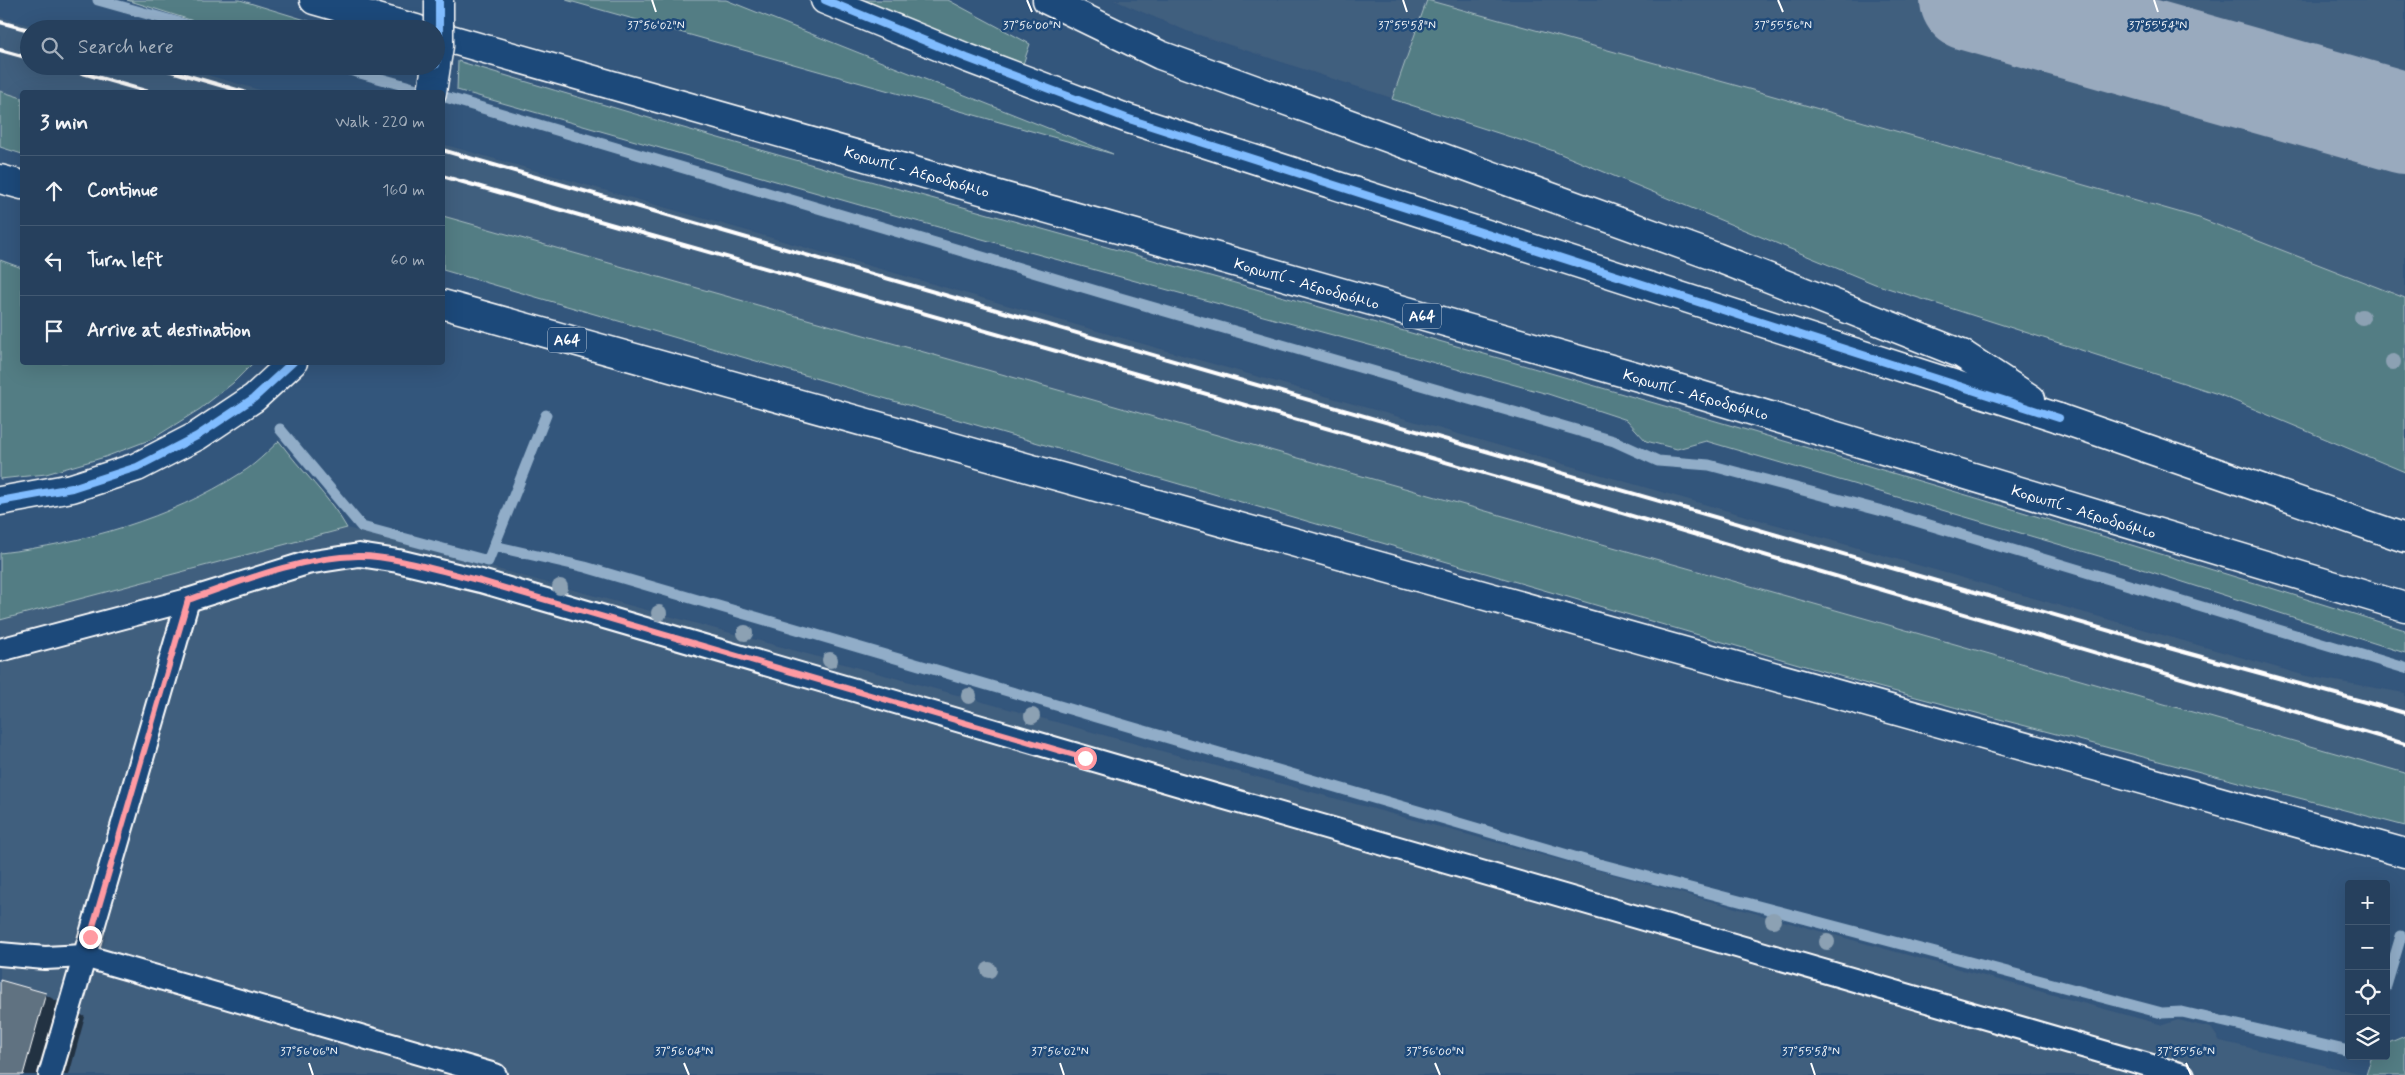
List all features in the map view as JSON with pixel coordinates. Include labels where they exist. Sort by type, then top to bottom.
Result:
[{"type":"main road","points":[[314,0],[384,20]]},
{"type":"main road","points":[[438,0],[438,20]]},
{"type":"main road","points":[[825,0],[967,58],[1126,118],[2059,418],[2405,538]]},
{"type":"main road","points":[[1047,0],[1160,55],[1716,257],[1962,354],[2059,418]]},
{"type":"main road","name":"Κορωπί - Αεροδρόμιο","points":[[445,38],[1667,385],[2405,607]]},
{"type":"main road","points":[[432,90],[435,75]]},
{"type":"main road","points":[[0,179],[20,184]]},
{"type":"main road","name":"Α64","points":[[445,305],[2405,853]]},
{"type":"main road","points":[[0,501],[72,488],[137,467],[197,436],[254,398],[290,365]]},
{"type":"lane","points":[[0,650],[188,600],[245,580],[307,563],[359,556],[398,561],[472,578],[2183,1075]]},
{"type":"lane","points":[[50,1075],[188,600]]},
{"type":"lane","points":[[0,954],[45,958],[84,956],[495,1075]]},
{"type":"shaded area","points":[[1114,0],[2405,0],[2405,472],[2218,394],[1875,284],[1551,150],[1187,31]]},
{"type":"shaded area","points":[[0,17],[20,23],[20,75],[207,75],[260,90],[20,90],[20,97],[0,91]]},
{"type":"shaded area","points":[[445,145],[2306,676],[2405,693],[2405,773],[445,217]]},
{"type":"shaded area","points":[[347,528],[2163,1025],[2178,1020],[2211,1028],[2220,1041],[2366,1075],[23,1075],[46,994],[0,980],[0,620]]},
{"type":"shaded area","points":[[2405,1036],[2405,1075],[2366,1075],[2371,1060],[2390,1060],[2390,1042]]},
{"type":"green space","points":[[127,0],[240,0],[306,20],[190,20]]},
{"type":"green space","points":[[566,0],[726,0],[1113,154]]},
{"type":"green space","points":[[859,0],[948,0],[1030,44],[1022,67]]},
{"type":"green space","points":[[1427,0],[1756,91],[2199,218],[2405,298],[2405,472],[2218,394],[1875,284],[1551,150],[1392,99]]},
{"type":"green space","points":[[458,61],[752,148],[1534,368],[2116,540],[2405,630],[2405,653],[2133,566],[1706,441],[1677,449],[1646,441],[1627,420],[1548,394],[898,216],[457,90]]},
{"type":"green space","points":[[368,75],[379,75],[378,78]]},
{"type":"green space","points":[[0,91],[20,97],[20,153],[0,147]]},
{"type":"green space","points":[[445,217],[2405,773],[2405,826],[1874,686],[445,271]]},
{"type":"green space","points":[[0,260],[20,267],[20,365],[251,365],[233,383],[200,409],[152,439],[105,457],[46,474],[0,479]]},
{"type":"green space","points":[[279,441],[332,505],[347,528],[0,620],[0,553],[63,543],[155,516],[213,489],[246,470]]},
{"type":"green space","points":[[2405,1036],[2405,1075],[2366,1075],[2371,1060],[2390,1060],[2390,1042]]},
{"type":"building","points":[[0,980],[46,993],[23,1075],[0,1075]]},
{"type":"waterway","points":[[98,0],[169,20]]},
{"type":"waterway","points":[[367,75],[421,90]]},
{"type":"waterway","points":[[445,97],[1103,293],[1614,441],[1658,461],[1709,465],[1886,512],[2405,668]]},
{"type":"waterway","points":[[280,429],[362,527],[488,561],[546,415]]},
{"type":"waterway","points":[[494,546],[585,567],[1588,861],[2162,1013],[2182,1012],[2345,1050]]},
{"type":"waterway","points":[[2390,973],[2401,936]]},
{"type":"taxiway","points":[[1971,0],[2405,123]]},
{"type":"railway","points":[[0,22],[20,28]]},
{"type":"railway","points":[[0,50],[20,56]]},
{"type":"railway","points":[[90,75],[142,90]]},
{"type":"railway","points":[[185,75],[237,90]]},
{"type":"railway","points":[[445,151],[2169,648],[2405,713]]},
{"type":"railway","points":[[445,177],[1554,493],[2405,744]]},
{"type":"cycle path","points":[[439,0],[439,20]]},
{"type":"cycle path","points":[[825,0],[967,58],[1126,118],[2059,418]]},
{"type":"cycle path","points":[[0,501],[72,488],[137,467],[197,436],[254,398],[290,365]]},
{"type":"route","points":[[90,937],[188,600],[245,580],[307,563],[359,556],[398,561],[481,581],[1085,758]]}]
